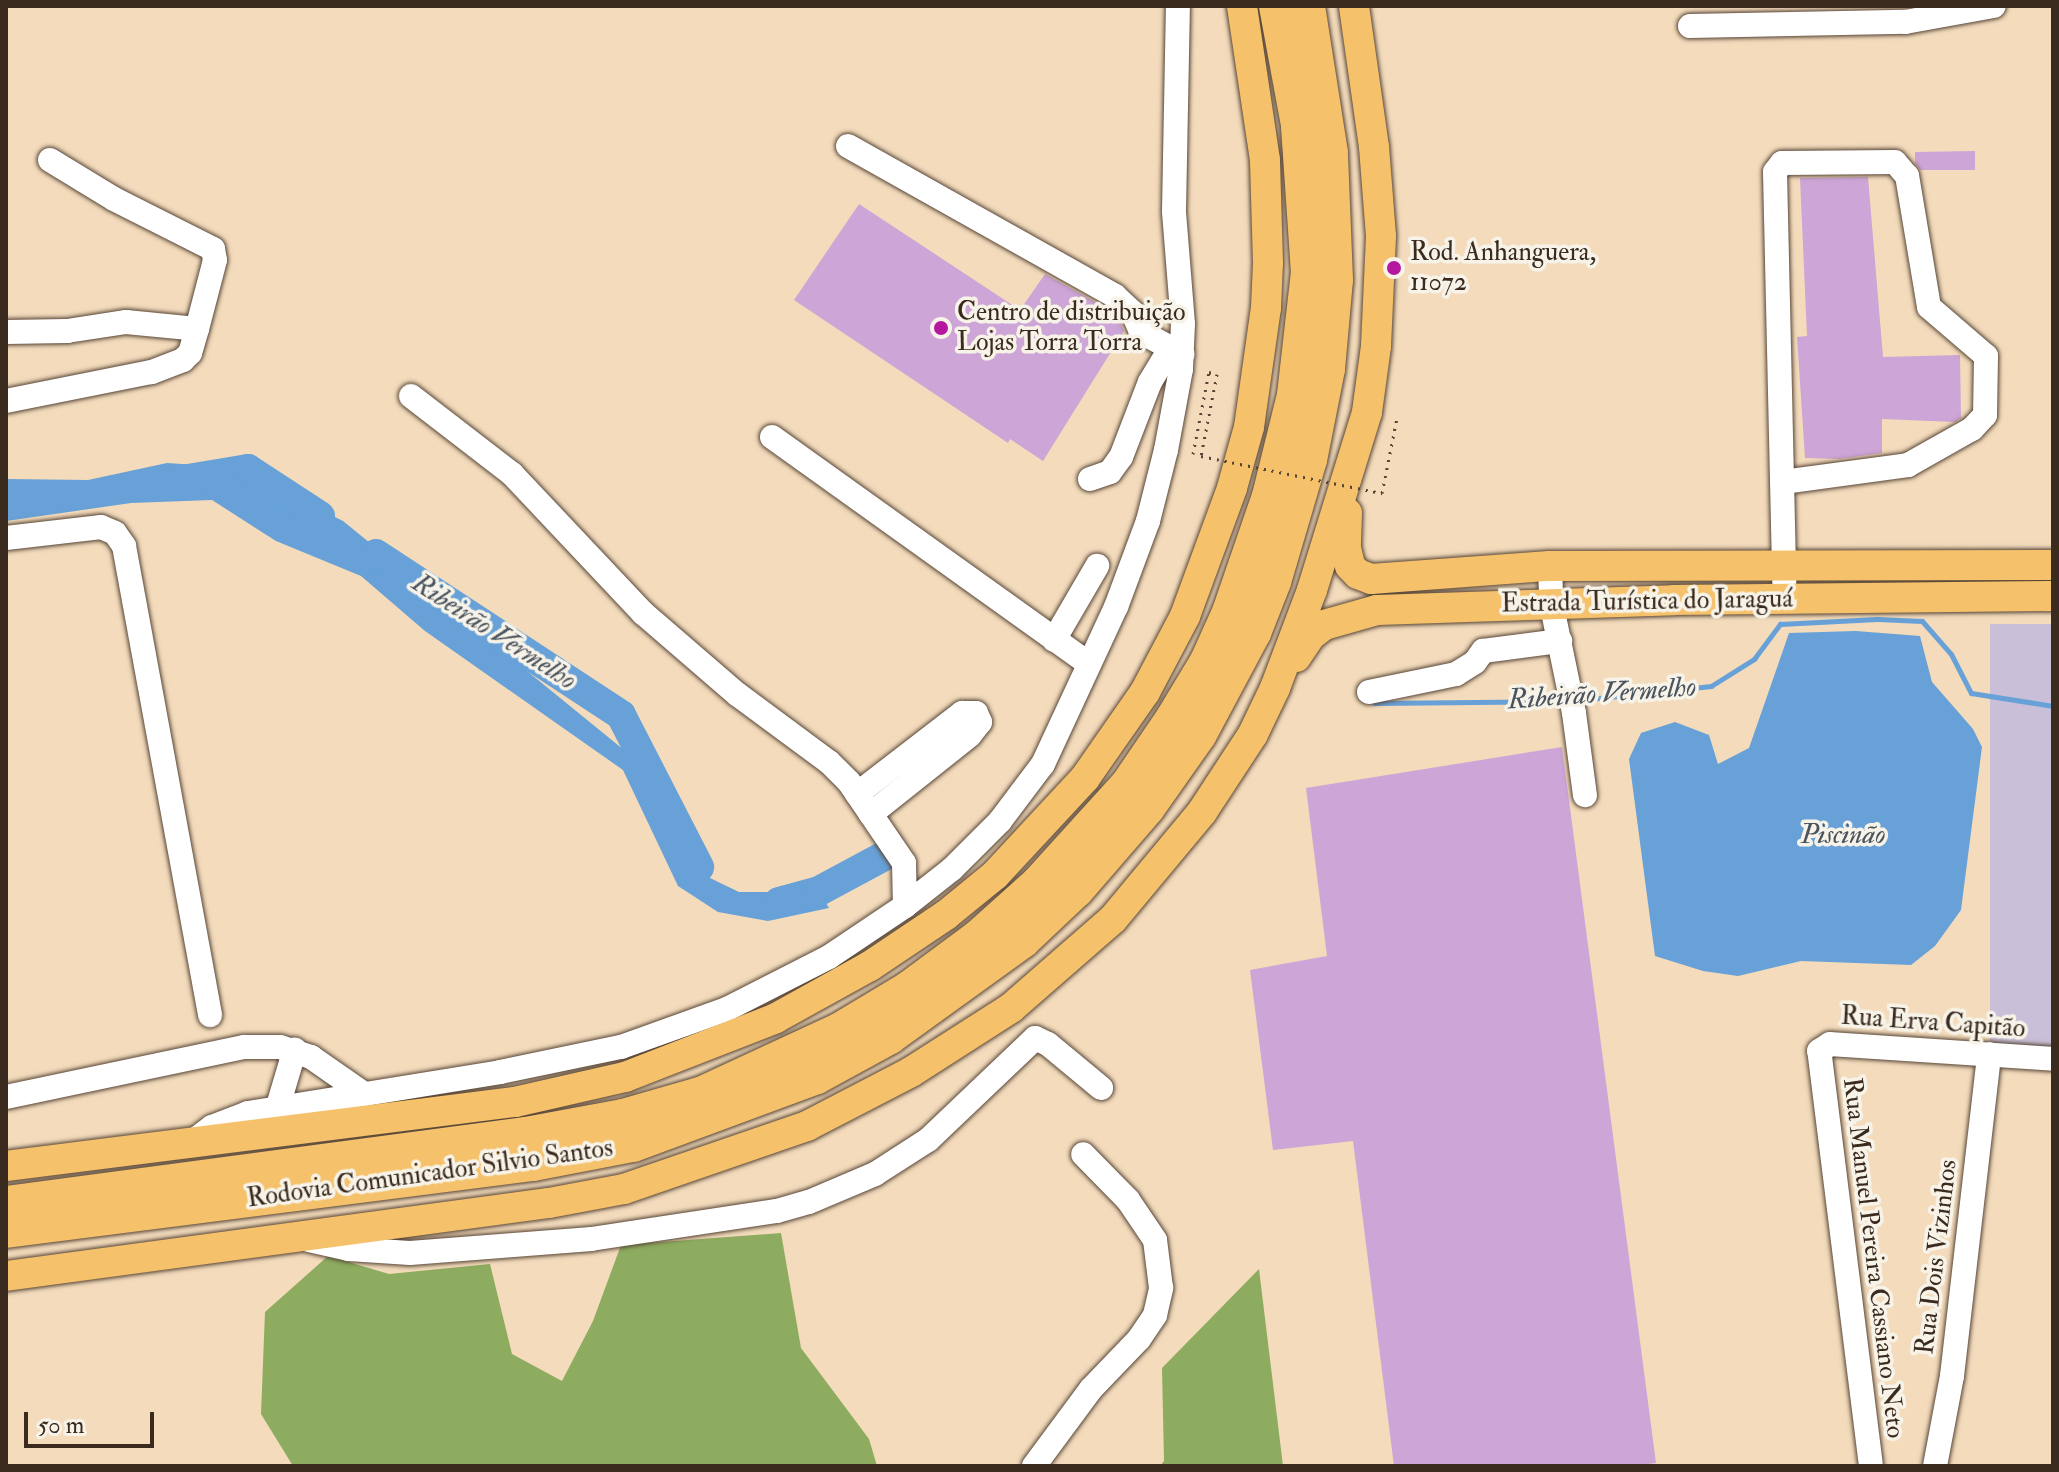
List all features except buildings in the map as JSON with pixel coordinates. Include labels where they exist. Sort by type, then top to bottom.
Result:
[{"type":"highway","name":"Rodovia Comunicador Silvio Santos","points":[[6,1203],[526,1134],[623,1116],[703,1093],[839,1030],[909,988],[979,936],[1038,883],[1127,785],[1179,708],[1207,661],[1229,612],[1269,496],[1294,395],[1308,273],[1298,125],[1276,6]]},
{"type":"highway","name":"Rodovia Comunicador Silvio Santos","points":[[6,1231],[533,1164],[633,1145],[817,1077],[890,1037],[1023,941],[1077,890],[1148,808],[1200,734],[1254,633],[1278,568],[1310,460],[1328,369],[1336,280],[1331,153],[1308,6]]},
{"type":"main road","points":[[6,1166],[515,1102],[625,1077],[776,1018],[870,966],[946,915],[995,875],[1085,778],[1145,692],[1185,616],[1215,541],[1249,427],[1266,308],[1268,225],[1265,160],[1242,6]]},
{"type":"main road","points":[[6,1276],[549,1203],[624,1189],[807,1126],[911,1072],[1011,1008],[1113,919],[1202,812],[1253,734],[1275,688],[1312,590],[1367,412],[1376,346],[1381,236],[1374,147],[1354,6]]},
{"type":"main road","name":"Estrada Turística do Jaraguá","points":[[1352,465],[1346,548],[1350,566],[1358,574],[1386,580],[1472,570],[1550,566],[2053,565]]},
{"type":"main road","name":"Estrada Turística do Jaraguá","points":[[1275,688],[1310,636],[1337,620],[1377,610],[1551,602],[2053,596]]},
{"type":"street","points":[[1690,26],[1988,7]]},
{"type":"street","points":[[190,1143],[225,1122],[278,1106],[500,1072],[621,1047],[727,1009],[829,957],[905,906],[952,869],[1000,821],[1043,764],[1116,607],[1148,521],[1166,450],[1176,352],[1183,324],[1173,159],[1173,8]]},
{"type":"street","points":[[848,146],[1115,296],[1133,313],[1141,332],[1176,352]]},
{"type":"street","points":[[6,401],[151,372],[183,360],[194,344],[215,260],[213,249],[114,199],[50,160]]},
{"type":"street","points":[[1783,482],[1908,465],[1972,429],[1985,415],[1986,356],[1929,307],[1907,176],[1895,162],[1782,163],[1775,172],[1784,598]]},
{"type":"street","points":[[6,332],[67,331],[126,322],[197,329]]},
{"type":"street","points":[[1090,479],[1110,472],[1121,457],[1150,382],[1176,352]]},
{"type":"street","points":[[411,396],[512,474],[643,613],[737,694],[829,762],[857,794],[904,863],[905,906]]},
{"type":"street","points":[[772,437],[1089,664]]},
{"type":"street","points":[[6,538],[101,527],[115,533],[124,546],[210,1015]]},
{"type":"street","points":[[1054,640],[1097,566]]},
{"type":"street","points":[[1550,566],[1551,602],[1581,755],[1585,795]]},
{"type":"street","points":[[1369,692],[1456,674],[1475,662],[1483,651],[1562,651]]},
{"type":"street","points":[[857,794],[962,713],[976,713],[980,722],[970,735],[871,814]]},
{"type":"street","points":[[904,863],[952,869]]},
{"type":"street","points":[[295,1237],[349,1249],[410,1253],[591,1239],[777,1211],[841,1191],[928,1140],[1031,1039],[1048,1044],[1101,1088]]},
{"type":"street","name":"Rua Erva Capitão","points":[[1819,1058],[1821,1047],[1830,1044],[2053,1059]]},
{"type":"street","points":[[6,1097],[244,1047],[295,1049],[333,1070],[364,1094]]},
{"type":"street","points":[[278,1106],[295,1049]]},
{"type":"street","name":"Rua Dois Vizinhos","points":[[1935,1466],[1952,1376],[1989,1054]]},
{"type":"street","name":"Rua Manuel Pereira Cassiano Neto","points":[[1819,1058],[1871,1466]]},
{"type":"street","points":[[1034,1466],[1091,1389],[1139,1339],[1155,1315],[1161,1288],[1155,1240],[1128,1200],[1083,1154]]},
{"type":"path","points":[[1193,454],[1209,372],[1217,374],[1201,456],[1382,493],[1397,418]]},
{"type":"shaded area","points":[[1990,624],[2053,624],[2053,1052],[1990,1052]]},
{"type":"green space","points":[[781,1233],[801,1348],[869,1439],[877,1466],[293,1466],[261,1414],[265,1312],[328,1256],[389,1274],[490,1264],[512,1354],[562,1381],[593,1321],[621,1245]]},
{"type":"green space","points":[[1259,1269],[1283,1466],[1160,1466],[1164,1461],[1162,1368]]},
{"type":"water","name":"Ribeirão Vermelho","points":[[167,463],[196,465],[297,498],[343,521],[635,759],[710,878],[739,892],[772,892],[812,880],[829,908],[768,921],[718,912],[678,886],[623,770],[425,631],[361,576],[276,541],[212,500],[131,503],[6,521],[6,479],[88,480]]},
{"type":"water","name":"Piscinão","points":[[1856,631],[1920,636],[1932,682],[1973,729],[1982,747],[1961,910],[1935,946],[1911,965],[1801,961],[1738,976],[1703,971],[1655,956],[1629,759],[1641,733],[1675,722],[1709,735],[1718,764],[1749,748],[1789,633]]},
{"type":"waterway","name":"Ribeirão Vermelho","points":[[182,480],[248,469],[320,516]]},
{"type":"waterway","name":"Ribeirão Vermelho","points":[[376,554],[621,715],[699,867]]},
{"type":"waterway","name":"Ribeirão Vermelho","points":[[1580,700],[1711,686],[1754,659],[1780,624],[1877,619],[1922,621],[1951,654],[1971,693],[2053,706]]},
{"type":"waterway","name":"Ribeirão Vermelho","points":[[1374,703],[1566,701]]},
{"type":"waterway","name":"Ribeirão Vermelho","points":[[779,902],[819,891],[886,855]]},
{"type":"place","name":"Rod. Anhanguera, 11072","points":[[1394,268]]},
{"type":"place","name":"Centro de distribuição Lojas Torra Torra","points":[[941,328]]}]
